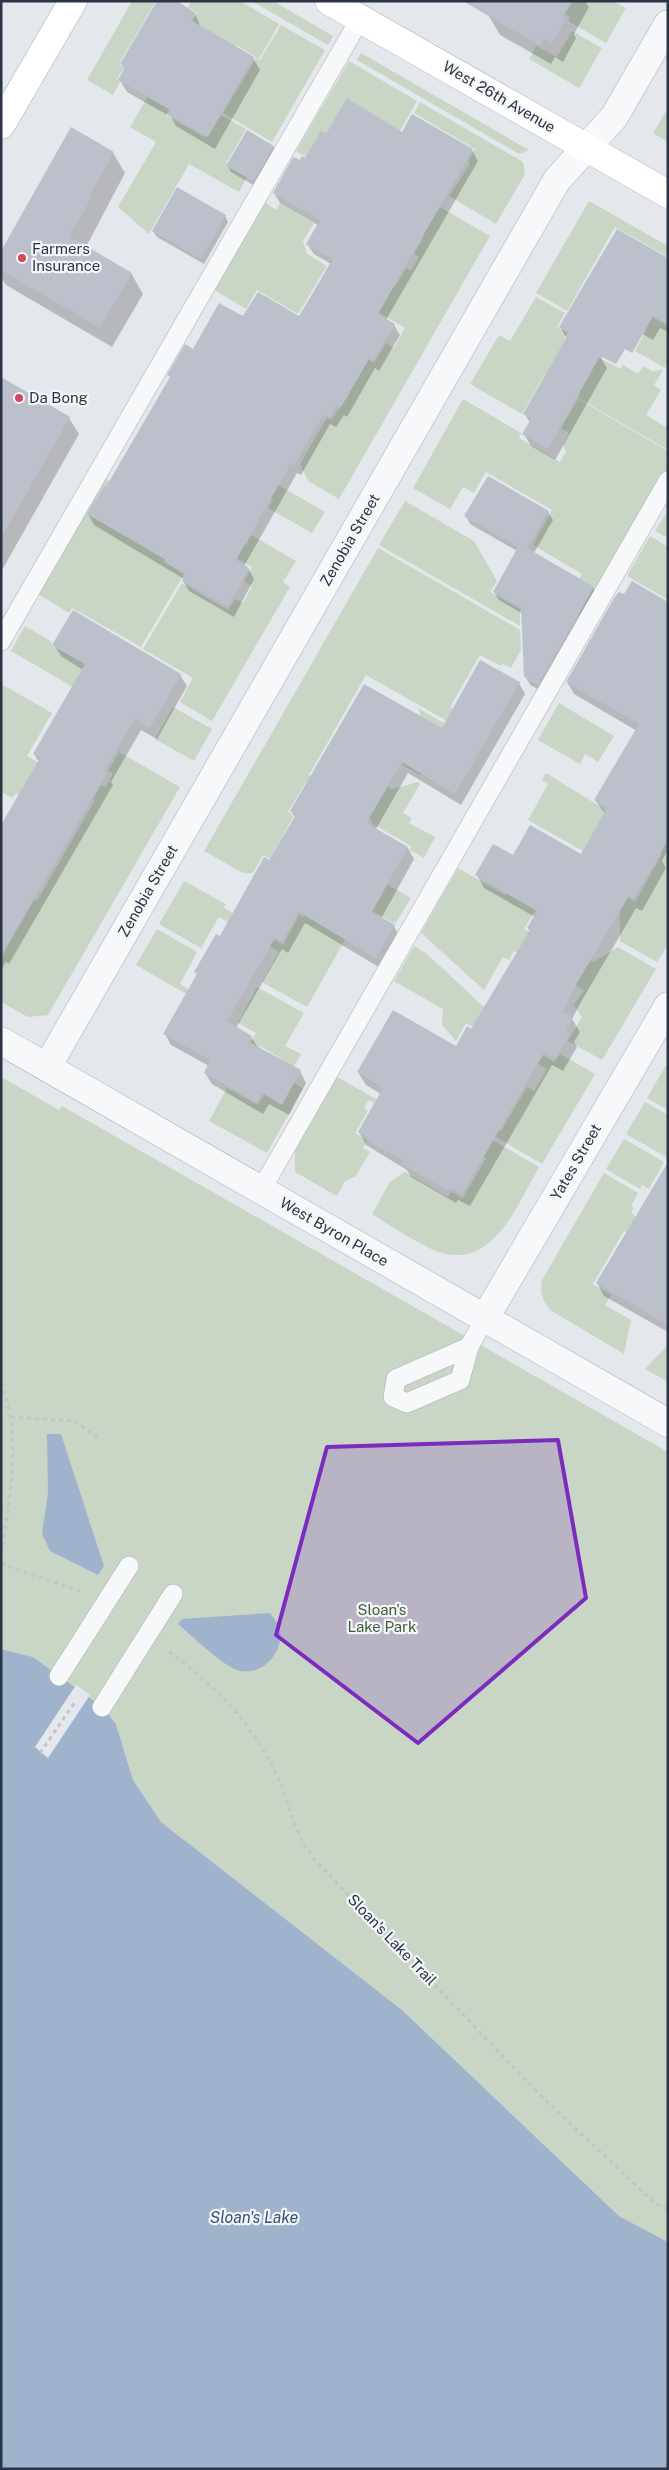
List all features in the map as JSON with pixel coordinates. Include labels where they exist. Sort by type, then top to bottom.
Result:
[{"type":"street","points":[[1,125],[72,1]]},
{"type":"street","name":"West 26th Avenue","points":[[329,1],[668,194]]},
{"type":"street","name":"Zenobia Street","points":[[47,1067],[557,180],[614,117],[668,24]]},
{"type":"street","name":"Yates Street","points":[[485,1318],[668,1006]]},
{"type":"street","name":"West Byron Place","points":[[1,1041],[668,1423]]},
{"type":"lane","points":[[1,641],[360,19]]},
{"type":"lane","points":[[261,1190],[668,481]]},
{"type":"lane","points":[[469,1347],[485,1318]]},
{"type":"lane","points":[[58,1676],[129,1566]]},
{"type":"lane","points":[[102,1707],[173,1594]]},
{"type":"path","points":[[1,1383],[11,1417],[12,1482],[1,1558]]},
{"type":"path","points":[[11,1417],[75,1421],[97,1437]]},
{"type":"path","name":"Sloan's Lake Trail","points":[[163,1648],[192,1669],[230,1704],[260,1742],[280,1784],[298,1833],[314,1859],[542,2098],[655,2203],[668,2210]]},
{"type":"highlighted area","points":[[558,1440],[586,1598],[418,1743],[276,1635],[327,1447]]},
{"type":"green space","points":[[132,1],[156,1],[119,64],[124,68],[117,79],[120,82],[113,95],[87,80]]},
{"type":"green space","points":[[191,1],[240,1],[279,24],[259,59],[236,45],[234,49],[192,22],[197,13],[188,7]]},
{"type":"green space","points":[[252,1],[273,1],[333,36],[328,45]]},
{"type":"green space","points":[[573,1],[613,1],[626,8],[606,43],[568,21],[570,17],[565,14]]},
{"type":"green space","points":[[281,25],[325,50],[272,142],[223,113],[256,58],[260,60]]},
{"type":"green space","points":[[572,31],[602,48],[579,88],[529,59],[536,46],[557,57]]},
{"type":"green space","points":[[361,53],[529,150],[519,154],[357,60]]},
{"type":"green space","points":[[349,61],[417,101],[389,150],[336,174],[296,151]]},
{"type":"green space","points":[[153,87],[177,95],[166,115],[204,137],[215,117],[219,119],[221,115],[246,129],[226,164],[247,177],[239,192],[189,164],[149,234],[118,207],[156,142],[130,127]]},
{"type":"green space","points":[[420,102],[523,162],[525,174],[496,224],[449,196],[470,164],[468,162],[475,149],[414,113]]},
{"type":"green space","points":[[668,108],[668,142],[653,133]]},
{"type":"green space","points":[[589,201],[668,246],[668,257],[615,227],[567,311],[536,293]]},
{"type":"green space","points":[[264,202],[276,210],[280,203],[314,223],[303,241],[307,254],[327,266],[298,314],[257,290],[246,309],[213,289]]},
{"type":"green space","points":[[431,202],[490,236],[339,499],[308,481],[300,464],[327,418],[331,420],[349,395],[313,328],[374,363],[386,343],[394,348],[405,328],[321,279],[331,261],[383,291],[395,287],[406,268],[411,271],[419,257],[414,254],[424,236],[375,208]]},
{"type":"green space","points":[[587,280],[668,326],[668,364],[665,368],[635,351],[646,330],[587,295],[584,299],[577,296]]},
{"type":"green space","points":[[536,297],[565,313],[557,327],[567,333],[564,338],[620,369],[623,365],[638,374],[643,366],[652,371],[663,370],[654,385],[661,390],[646,415],[665,427],[668,423],[668,450],[578,398],[580,394],[545,374],[522,414],[470,384],[499,335],[510,341]]},
{"type":"green space","points":[[463,399],[521,433],[519,438],[560,462],[566,452],[563,444],[569,433],[561,428],[578,399],[668,451],[668,469],[583,616],[564,606],[582,574],[533,545],[552,510],[486,472],[474,493],[463,487],[450,509],[413,488]]},
{"type":"green space","points":[[101,476],[195,531],[178,538],[164,562],[184,574],[141,647],[72,608],[69,613],[33,591]]},
{"type":"green space","points":[[266,478],[325,512],[312,533],[268,508],[273,499],[259,491]]},
{"type":"green space","points":[[405,501],[474,541],[497,581],[490,592],[520,609],[520,626],[379,545]]},
{"type":"green space","points":[[668,510],[668,538],[655,531]]},
{"type":"green space","points":[[251,535],[296,561],[283,582],[290,587],[212,721],[180,702],[193,678],[143,649],[182,583],[228,610],[235,599],[243,603],[252,587],[244,581],[252,567],[231,555],[239,541],[246,545]]},
{"type":"green space","points":[[650,536],[668,547],[668,600],[627,576]]},
{"type":"green space","points":[[378,548],[520,630],[521,650],[511,668],[503,664],[501,666],[480,655],[450,707],[491,731],[484,742],[366,675],[309,775],[354,802],[369,776],[392,789],[418,782],[420,784],[403,813],[412,818],[409,823],[435,837],[424,858],[410,850],[411,846],[371,823],[372,820],[306,782],[288,812],[294,815],[284,834],[344,860],[411,898],[395,924],[263,855],[253,873],[243,873],[204,851]]},
{"type":"green space","points":[[25,626],[52,642],[51,645],[88,666],[95,700],[11,651]]},
{"type":"green space","points":[[1,684],[52,713],[27,756],[44,766],[25,799],[16,793],[13,798],[1,792]]},
{"type":"green space","points":[[559,703],[614,736],[598,762],[585,754],[580,764],[538,740]]},
{"type":"green space","points":[[173,707],[212,729],[194,761],[155,739]]},
{"type":"green space","points":[[418,708],[447,725],[420,775],[402,765],[424,725]]},
{"type":"green space","points":[[119,752],[180,787],[48,1015],[28,1017],[1,1002],[1,958],[34,900],[37,901],[95,800],[93,799],[101,785],[106,787],[113,774],[108,771]]},
{"type":"green space","points":[[546,773],[604,809],[603,812],[612,818],[590,855],[528,820],[548,784],[542,780]]},
{"type":"green space","points":[[668,826],[668,945],[657,962],[620,941],[620,913],[576,889],[629,898],[635,902],[662,854],[656,851]]},
{"type":"green space","points":[[458,868],[505,895],[554,880],[524,929],[549,943],[537,963],[514,951],[509,960],[503,957],[484,990],[421,933]]},
{"type":"green space","points":[[184,881],[226,904],[224,908],[244,919],[243,922],[283,945],[299,915],[303,917],[309,907],[353,926],[307,1007],[262,982],[279,952],[219,917],[201,948],[159,924]]},
{"type":"green space","points":[[157,929],[197,952],[180,984],[204,999],[202,1003],[136,965]]},
{"type":"green space","points":[[555,940],[593,962],[618,947],[656,969],[602,1060],[568,1041],[582,1017],[574,1005],[584,990],[540,964]]},
{"type":"green space","points":[[414,946],[427,954],[499,1021],[509,1048],[466,1023],[456,1041],[442,1025],[443,1009],[394,981]]},
{"type":"green space","points":[[257,987],[304,1013],[285,1046],[301,1054],[291,1072],[277,1069],[282,1059],[260,1046],[254,1056],[245,1052],[256,1033],[238,1023]]},
{"type":"green space","points":[[516,1039],[554,1062],[560,1054],[595,1074],[542,1164],[459,1115],[463,1108],[501,1131],[527,1087],[534,1091],[547,1069],[511,1048]]},
{"type":"green space","points":[[666,1065],[668,1067],[668,1110],[647,1098]]},
{"type":"green space","points":[[276,1073],[303,1088],[267,1153],[209,1121],[227,1088],[258,1105]]},
{"type":"green space","name":"Sloan's Lake Park","points":[[1,1077],[59,1110],[62,1106],[668,1452],[668,2242],[619,2216],[402,2010],[161,1822],[133,1780],[116,1724],[33,1657],[1,1649]]},
{"type":"green space","points":[[337,1077],[386,1105],[384,1109],[369,1100],[364,1108],[368,1111],[355,1133],[367,1141],[363,1148],[370,1152],[356,1176],[345,1181],[337,1196],[295,1172],[295,1151]]},
{"type":"green space","points":[[645,1102],[668,1115],[668,1158],[626,1134]]},
{"type":"green space","points":[[444,1112],[539,1167],[511,1218],[499,1233],[485,1245],[470,1253],[452,1255],[431,1249],[372,1214],[390,1182],[405,1172],[448,1197],[451,1192],[463,1198],[486,1158],[440,1132]]},
{"type":"green space","points":[[624,1139],[664,1162],[649,1189],[642,1185],[640,1189],[606,1169]]},
{"type":"green space","points":[[604,1173],[638,1193],[631,1206],[634,1208],[631,1212],[635,1216],[668,1235],[629,1233],[624,1231],[593,1284],[611,1295],[605,1305],[631,1320],[624,1354],[550,1310],[543,1299],[541,1288],[542,1280]]},
{"type":"green space","points":[[668,1345],[668,1382],[645,1369]]},
{"type":"water","points":[[47,1434],[61,1434],[104,1566],[98,1575],[50,1551],[42,1534],[48,1492]]},
{"type":"water","points":[[270,1613],[280,1630],[278,1647],[269,1662],[262,1667],[246,1672],[237,1670],[223,1662],[178,1624],[182,1619]]},
{"type":"water","name":"Sloan's Lake","points":[[1,1649],[33,1657],[102,1707],[116,1724],[133,1780],[161,1822],[402,2010],[619,2216],[668,2242],[668,2469],[1,2469]]},
{"type":"pier","points":[[76,1685],[90,1695],[48,1758],[35,1747]]},
{"type":"building","points":[[157,1],[177,1],[196,13],[191,20],[254,57],[208,137],[167,114],[170,110],[118,80],[125,67],[120,64]]},
{"type":"building","points":[[463,1],[571,1],[562,16],[566,18],[552,43],[544,39],[540,46]]},
{"type":"building","points":[[347,98],[402,132],[412,114],[473,149],[378,314],[395,324],[373,361],[369,359],[341,407],[337,405],[330,418],[324,414],[294,465],[291,463],[236,560],[249,568],[228,607],[182,581],[186,574],[165,562],[166,560],[87,514],[104,486],[106,487],[170,377],[167,375],[185,344],[193,349],[219,303],[243,316],[258,292],[299,316],[333,259],[306,244],[320,220],[273,193],[293,157],[300,160],[302,156],[305,158],[321,131],[326,134]]},
{"type":"building","points":[[71,127],[114,152],[89,196],[92,197],[69,236],[132,273],[100,328],[1,270],[1,251]]},
{"type":"building","points":[[247,130],[274,146],[253,181],[226,166]]},
{"type":"building","points":[[177,187],[226,215],[201,259],[152,231]]},
{"type":"building","points":[[617,229],[668,258],[668,325],[653,316],[632,353],[625,349],[616,364],[600,356],[548,449],[522,434],[531,419],[523,414],[567,337],[568,332],[559,327]]},
{"type":"building","points":[[1,377],[70,417],[1,538]]},
{"type":"building","points":[[488,476],[549,511],[527,548],[594,587],[538,685],[524,677],[521,608],[493,592],[518,547],[464,516]]},
{"type":"building","points":[[632,581],[668,602],[668,840],[634,899],[629,896],[574,988],[563,1012],[573,1018],[566,1031],[570,1033],[555,1059],[544,1053],[462,1194],[450,1188],[448,1191],[402,1164],[404,1161],[371,1143],[372,1141],[358,1132],[383,1088],[357,1072],[393,1010],[456,1046],[467,1026],[471,1029],[530,930],[527,928],[537,911],[475,875],[493,844],[513,855],[530,825],[581,854],[607,808],[594,800],[639,724],[566,682],[614,598],[619,592],[624,594]]},
{"type":"building","points":[[73,610],[181,674],[150,728],[135,719],[104,771],[107,773],[1,955],[1,825],[40,758],[33,754],[85,664],[52,645]]},
{"type":"building","points":[[480,660],[520,682],[455,794],[402,762],[368,820],[368,824],[408,847],[372,912],[395,925],[376,958],[299,912],[282,942],[275,938],[227,1021],[252,1036],[249,1042],[301,1070],[282,1105],[262,1093],[257,1103],[204,1073],[210,1060],[163,1034],[197,974],[194,972],[216,934],[220,936],[264,857],[270,860],[296,814],[290,811],[364,684],[442,728]]},
{"type":"building","points":[[668,1162],[668,1325],[596,1283]]},
{"type":"place","name":"Farmers Insurance","points":[[22,258]]},
{"type":"place","name":"Da Bong","points":[[19,398]]}]
